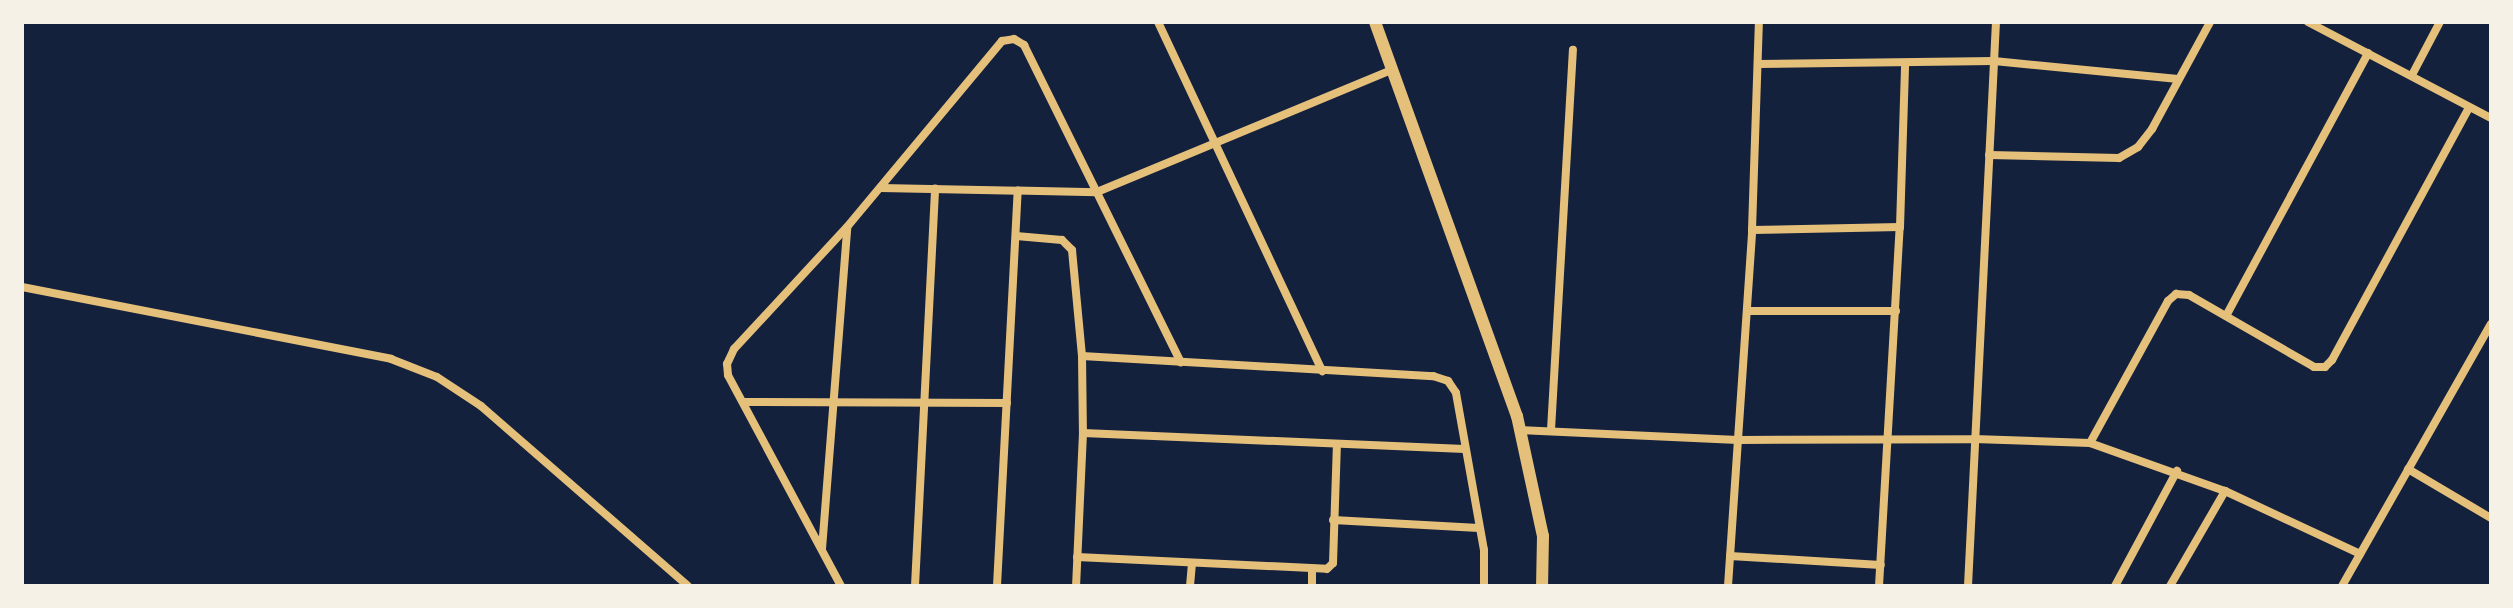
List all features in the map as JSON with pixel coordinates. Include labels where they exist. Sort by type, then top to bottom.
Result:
[{"type":"street","points":[[1158,22],[1322,371]]},
{"type":"street","points":[[1375,22],[1520,430],[1543,536],[1542,586]]},
{"type":"street","points":[[1728,586],[1752,230],[1759,22]]},
{"type":"street","points":[[1968,586],[1996,22]]},
{"type":"street","points":[[1989,155],[2119,158],[2138,147],[2152,129],[2210,22]]},
{"type":"street","points":[[2308,22],[2491,118]]},
{"type":"street","points":[[2412,75],[2440,22]]},
{"type":"street","points":[[841,586],[728,375],[727,364],[734,349],[881,188],[1002,41],[1014,39],[1024,45],[1181,362]]},
{"type":"street","points":[[1551,430],[1573,50]]},
{"type":"street","points":[[2226,316],[2368,53]]},
{"type":"street","points":[[1758,64],[1905,65],[1994,61],[2178,79]]},
{"type":"street","points":[[1879,586],[1896,311],[1905,65]]},
{"type":"street","points":[[881,188],[1097,192],[1392,70]]},
{"type":"street","points":[[2090,443],[2168,301],[2176,294],[2189,295],[2314,367],[2325,367],[2332,360],[2469,108]]},
{"type":"street","points":[[915,586],[935,189]]},
{"type":"street","points":[[997,586],[1018,191]]},
{"type":"street","points":[[822,549],[847,227]]},
{"type":"street","points":[[1752,230],[1900,227]]},
{"type":"street","points":[[1016,236],[1062,240],[1070,245],[1082,356],[1083,433],[1076,586]]},
{"type":"street","points":[[22,287],[391,359],[437,377],[481,406],[688,586]]},
{"type":"street","points":[[1747,311],[1896,311]]},
{"type":"street","points":[[2342,586],[2491,324]]},
{"type":"street","points":[[1082,356],[1433,376],[1448,381],[1456,393],[1479,528],[1484,586]]},
{"type":"street","points":[[745,402],[1007,403]]},
{"type":"street","points":[[1520,430],[1738,440],[1974,439],[2090,443],[2177,471],[2360,554]]},
{"type":"street","points":[[1083,433],[1465,449]]},
{"type":"street","points":[[1077,557],[1327,569],[1333,563],[1337,444]]},
{"type":"street","points":[[2408,469],[2491,518]]},
{"type":"street","points":[[2115,586],[2177,471]]},
{"type":"street","points":[[2170,586],[2225,491]]},
{"type":"street","points":[[1333,520],[1479,528]]},
{"type":"street","points":[[1730,556],[1881,565]]},
{"type":"street","points":[[1190,586],[1192,563]]},
{"type":"street","points":[[1312,570],[1312,586]]}]
